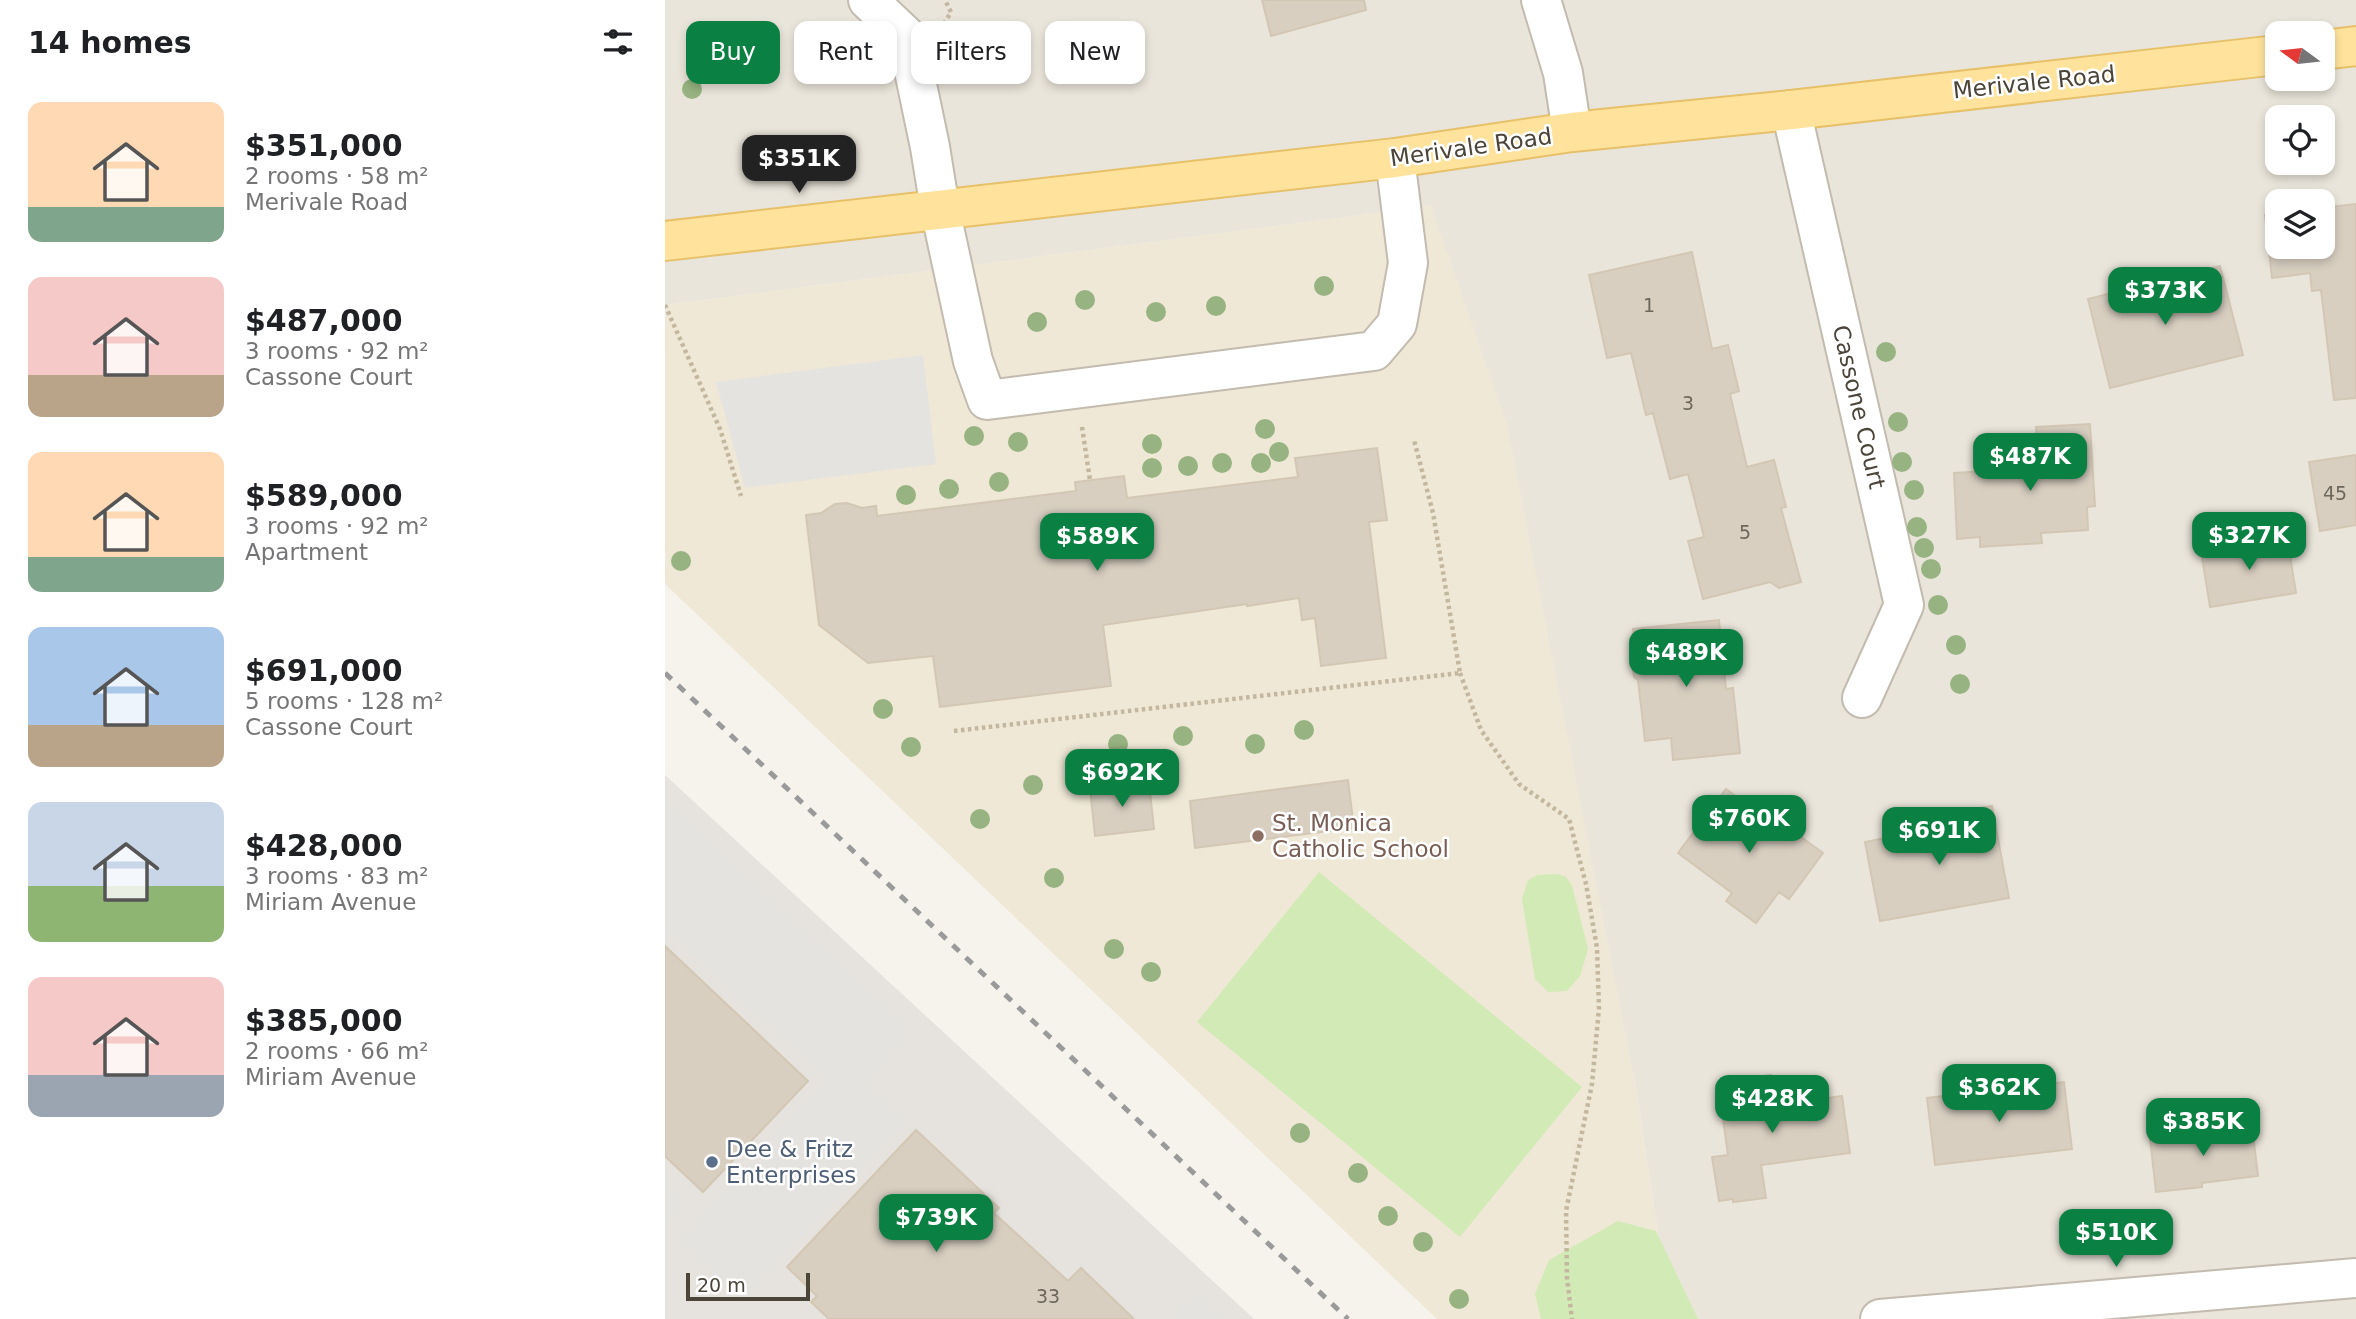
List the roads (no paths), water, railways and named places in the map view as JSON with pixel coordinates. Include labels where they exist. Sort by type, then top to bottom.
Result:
[{"type":"main road","points":[[2335,48],[2356,46]]},
{"type":"main road","name":"Merivale Road","points":[[665,241],[1395,158],[1572,132],[2265,56]]},
{"type":"street","points":[[868,0],[907,37],[973,361],[987,400],[1374,351],[1397,324],[1408,263],[1395,158]]},
{"type":"street","points":[[1541,0],[1563,74],[1572,132]]},
{"type":"street","name":"Cassone Court","points":[[1791,110],[1904,605],[1862,698]]},
{"type":"street","points":[[1880,1319],[2356,1278]]},
{"type":"railway","points":[[665,673],[1348,1319]]},
{"type":"place","name":"St. Monica Catholic School","points":[[1258,836]]},
{"type":"place","name":"Dee & Fritz Enterprises","points":[[712,1162]]}]
